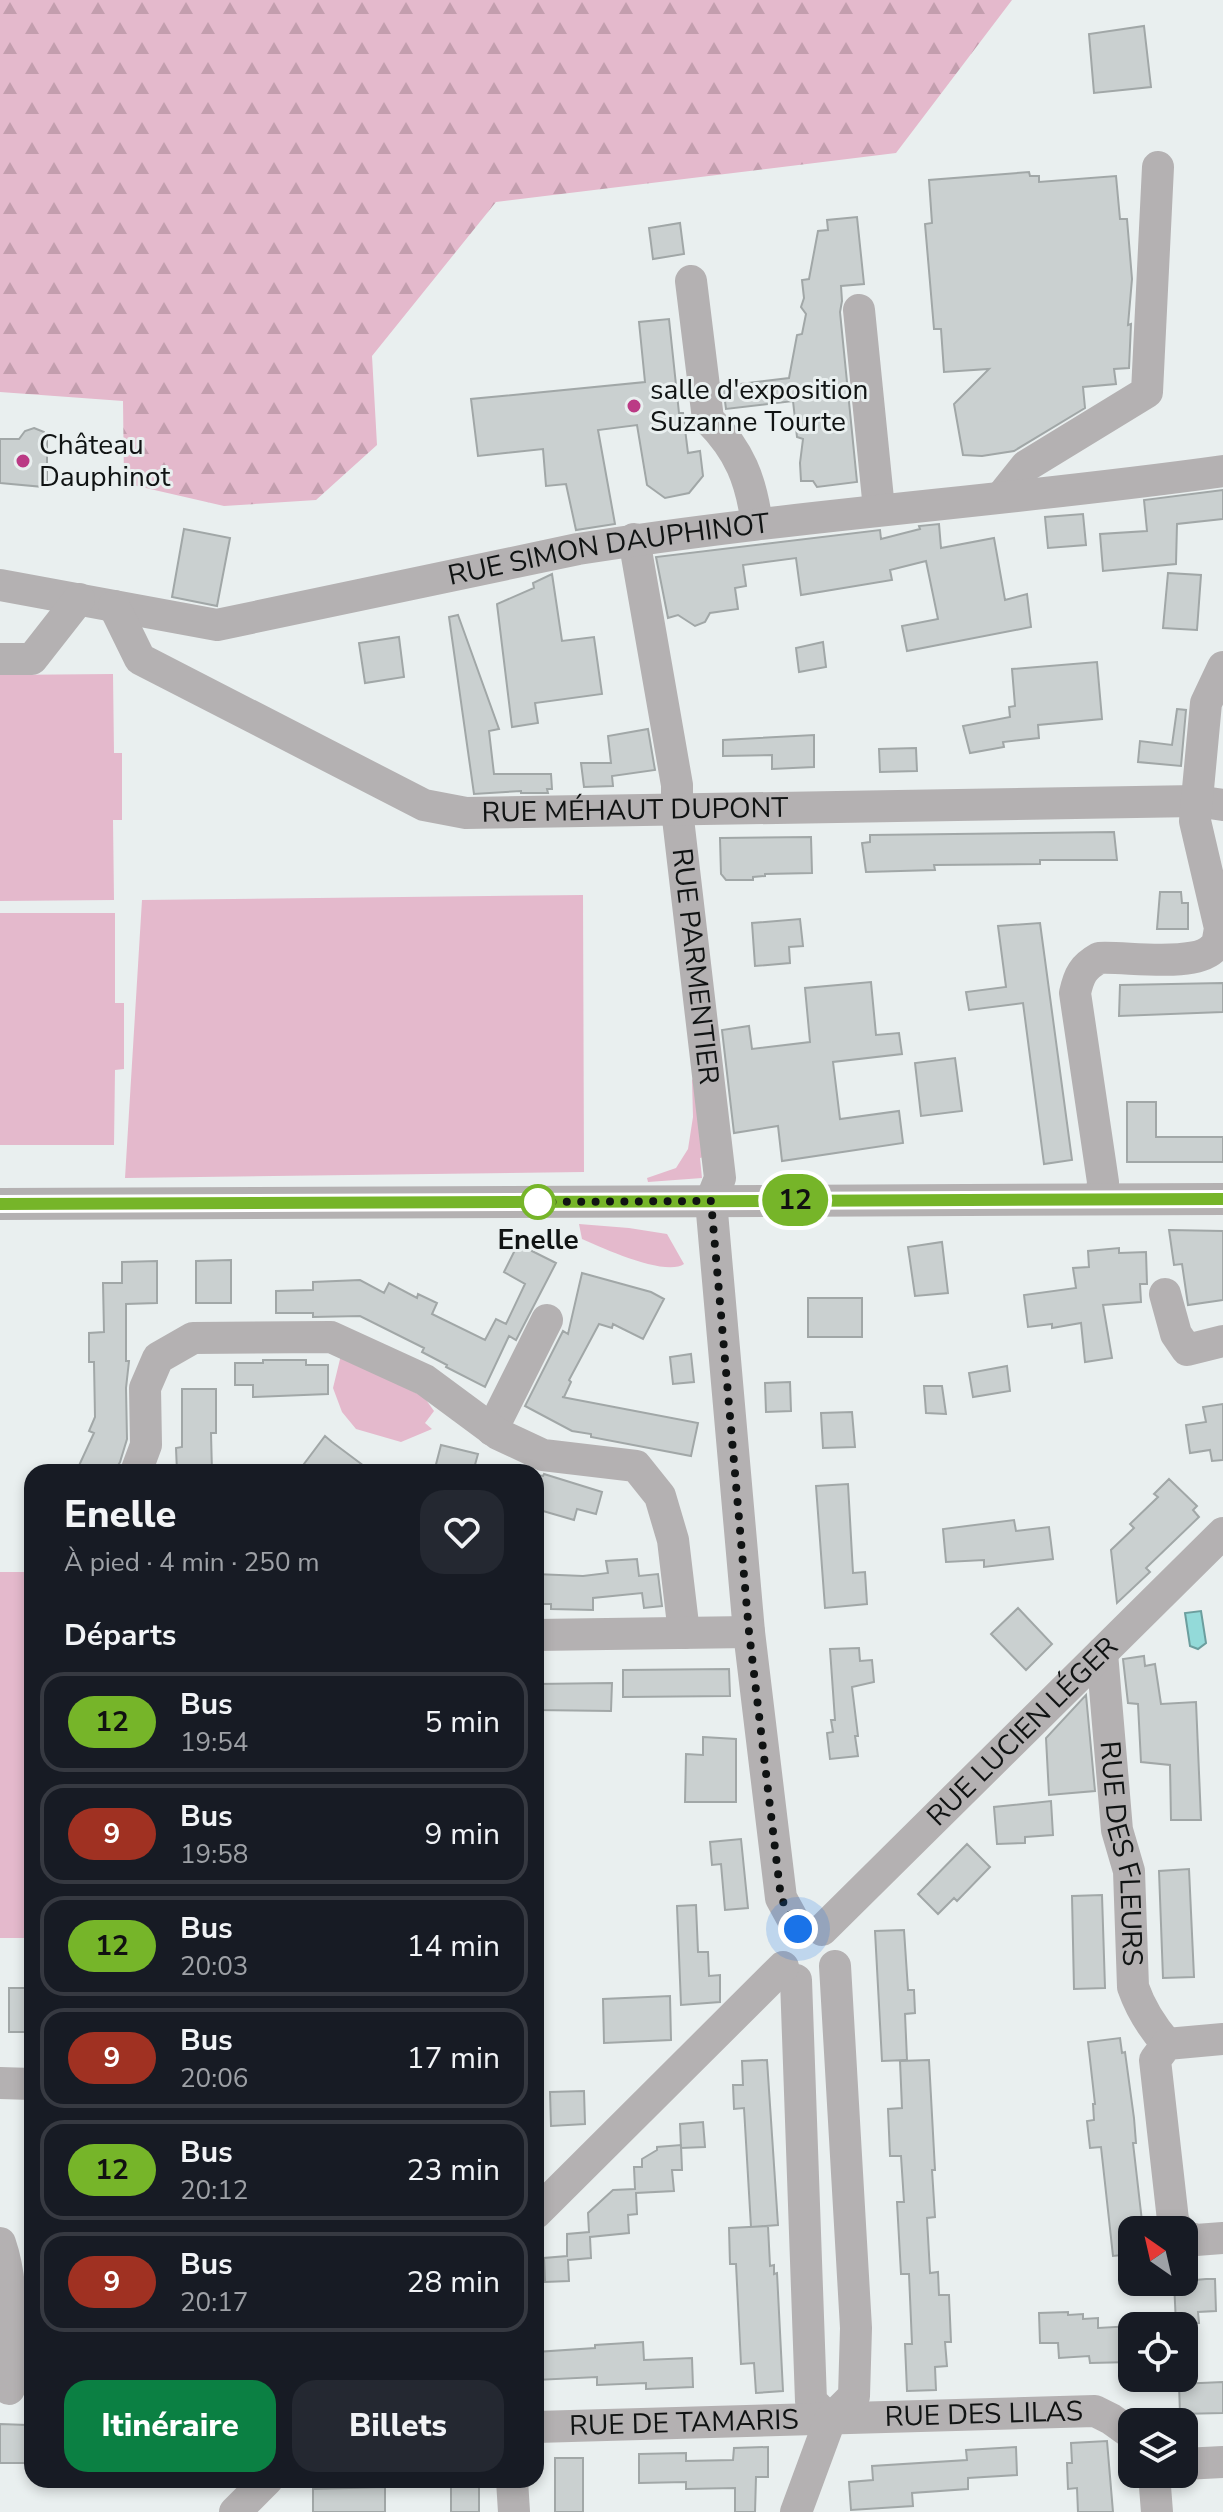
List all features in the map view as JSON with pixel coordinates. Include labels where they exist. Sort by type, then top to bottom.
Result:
[{"type":"street","points":[[1002,496],[1026,466],[1147,392],[1158,167]]},
{"type":"street","points":[[691,281],[708,419],[723,434],[746,470],[757,524]]},
{"type":"street","points":[[859,310],[879,509]]},
{"type":"street","name":"RUE SIMON DAUPHINOT","points":[[0,585],[217,625],[634,539],[1223,471]]},
{"type":"street","name":"RUE PARMENTIER","points":[[634,539],[677,785],[677,810],[720,1178],[711,1201],[749,1632],[781,1898],[810,1930]]},
{"type":"street","points":[[0,659],[32,659],[79,599]]},
{"type":"street","name":"RUE MÉHAUT DUPONT","points":[[114,606],[140,659],[424,805],[466,813],[1209,803]]},
{"type":"street","points":[[1101,1198],[1103,1182],[1075,993],[1079,976],[1087,965],[1099,958],[1189,959],[1206,954],[1216,945],[1220,928],[1195,821],[1209,803],[1206,703],[1220,678]]},
{"type":"street","points":[[0,1204],[1223,1199]]},
{"type":"street","points":[[1165,1294],[1176,1334],[1187,1350],[1223,1341]]},
{"type":"street","points":[[492,1430],[547,1320]]},
{"type":"street","points":[[139,1464],[146,1445],[145,1388],[158,1358],[193,1338],[331,1337],[425,1380],[492,1430],[543,1455],[636,1466],[660,1496],[669,1526],[684,1633]]},
{"type":"street","name":"RUE LUCIEN LÉGER","points":[[835,1966],[822,1980],[804,1983],[789,1974],[781,1950],[789,1934],[810,1930],[1102,1653],[1223,1533]]},
{"type":"street","points":[[544,1635],[749,1632]]},
{"type":"street","name":"RUE DES FLEURS","points":[[1102,1653],[1117,1830],[1129,1871],[1133,1987],[1153,2028],[1167,2044]]},
{"type":"street","points":[[796,2512],[830,2420],[854,2396],[856,2328],[836,1947],[832,1939],[810,1930]]},
{"type":"street","points":[[789,1974],[797,2021],[811,2401],[830,2420]]},
{"type":"street","name":"RUE LUCIEN LÉGER","points":[[544,2205],[737,2013],[789,1974]]},
{"type":"street","points":[[737,2013],[774,2008],[797,2021],[839,2032]]},
{"type":"street","points":[[1172,2216],[1155,2060],[1167,2044],[1223,2039]]},
{"type":"street","points":[[0,2083],[24,2084]]},
{"type":"street","points":[[1198,2240],[1223,2238]]},
{"type":"street","points":[[0,2243],[6,2260],[14,2389]]},
{"type":"street","points":[[809,2351],[855,2355]]},
{"type":"street","name":"RUE DES LILAS","points":[[830,2420],[1095,2411],[1118,2424]]},
{"type":"street","name":"RUE DE TAMARIS","points":[[544,2427],[830,2420]]},
{"type":"street","points":[[1198,2463],[1223,2462]]},
{"type":"street","points":[[235,2512],[259,2488]]},
{"type":"street","points":[[512,2488],[514,2512]]},
{"type":"street","points":[[1155,2488],[1157,2512]]},
{"type":"green space","points":[[0,0],[1012,0],[896,153],[496,202],[372,356],[377,445],[316,500],[224,506],[124,483],[123,401],[0,392]]},
{"type":"green space","points":[[113,674],[114,753],[122,753],[122,820],[113,820],[114,900],[0,901],[0,675]]},
{"type":"green space","points":[[583,895],[584,1172],[125,1178],[142,900]]},
{"type":"green space","points":[[0,913],[115,913],[115,1003],[124,1003],[124,1069],[115,1070],[114,1145],[0,1145]]},
{"type":"green space","points":[[697,1074],[707,1156],[700,1158],[702,1178],[648,1182],[647,1178],[676,1168],[688,1149],[693,1117],[692,1080]]},
{"type":"green space","points":[[579,1224],[667,1234],[684,1264],[663,1267],[618,1254],[582,1239]]},
{"type":"green space","points":[[341,1355],[424,1397],[434,1411],[425,1423],[432,1429],[401,1442],[356,1429],[342,1412],[333,1388]]},
{"type":"green space","points":[[0,1572],[24,1572],[24,1938],[0,1938]]},
{"type":"water","points":[[1201,1611],[1206,1643],[1198,1649],[1190,1646],[1185,1613]]},
{"type":"building","points":[[1144,26],[1151,87],[1094,93],[1089,34]]},
{"type":"building","points":[[1029,172],[1030,176],[1039,176],[1039,182],[1116,176],[1120,219],[1127,219],[1132,279],[1128,325],[1131,324],[1129,368],[1114,369],[1116,384],[1083,387],[1085,408],[1014,451],[982,456],[963,455],[954,404],[989,369],[944,372],[941,329],[934,329],[925,224],[932,223],[929,180]]},
{"type":"building","points":[[857,217],[864,284],[841,286],[840,312],[857,482],[817,487],[813,481],[801,481],[803,439],[797,437],[793,401],[726,409],[723,386],[789,378],[797,335],[802,334],[806,314],[801,307],[804,298],[802,280],[809,279],[818,231],[828,230],[827,220]]},
{"type":"building","points":[[680,223],[684,254],[653,259],[649,228]]},
{"type":"building","points":[[669,319],[679,413],[683,413],[688,453],[700,451],[703,476],[689,493],[665,498],[647,485],[637,425],[598,430],[615,524],[576,530],[566,484],[546,486],[543,449],[478,456],[471,399],[645,382],[639,322]]},
{"type":"building","name":"Château Dauphinot","points":[[34,428],[44,432],[47,440],[47,484],[43,484],[44,487],[0,483],[0,439],[19,439],[25,431]]},
{"type":"building","points":[[1223,490],[1223,519],[1177,524],[1176,564],[1103,571],[1100,534],[1147,531],[1144,500]]},
{"type":"building","points":[[1083,514],[1086,545],[1048,548],[1045,517]]},
{"type":"building","points":[[939,524],[941,548],[994,538],[1005,600],[1027,594],[1031,627],[907,651],[902,626],[938,619],[926,561],[890,570],[892,580],[801,595],[796,558],[743,565],[746,586],[735,588],[738,609],[710,613],[705,622],[695,626],[678,615],[668,618],[656,557],[880,530],[881,539],[920,529],[919,526]]},
{"type":"building","points":[[184,529],[230,538],[217,606],[172,597]]},
{"type":"building","points":[[1168,573],[1201,575],[1197,630],[1163,628]]},
{"type":"building","points":[[552,574],[562,641],[594,637],[602,694],[535,703],[538,723],[512,727],[497,604],[534,588],[533,583]]},
{"type":"building","points":[[458,615],[499,729],[489,731],[494,774],[551,774],[552,789],[547,789],[548,793],[474,794],[449,617]]},
{"type":"building","points":[[399,637],[404,677],[365,683],[359,643]]},
{"type":"building","points":[[823,642],[826,667],[799,672],[796,648]]},
{"type":"building","points":[[1097,662],[1102,719],[1038,725],[1039,738],[1003,742],[1004,747],[970,753],[963,726],[1010,717],[1009,707],[1015,706],[1012,669]]},
{"type":"building","points":[[1177,709],[1186,710],[1181,766],[1138,762],[1140,741],[1172,745]]},
{"type":"building","points":[[648,729],[655,770],[612,776],[613,786],[584,787],[581,763],[611,763],[608,736]]},
{"type":"building","points":[[814,735],[814,767],[772,769],[772,755],[723,756],[723,740]]},
{"type":"building","points":[[916,748],[917,771],[880,772],[879,749]]},
{"type":"building","points":[[1114,832],[1117,860],[934,865],[935,870],[866,872],[862,843],[870,842],[870,835]]},
{"type":"building","points":[[811,837],[812,873],[765,874],[753,877],[753,880],[726,880],[721,874],[720,838]]},
{"type":"building","points":[[1160,892],[1181,892],[1182,903],[1188,903],[1188,929],[1157,929]]},
{"type":"building","points":[[800,919],[803,946],[789,947],[790,963],[755,966],[752,923]]},
{"type":"building","points":[[1040,923],[1072,1160],[1044,1164],[1023,1003],[969,1010],[966,992],[1006,987],[998,926]]},
{"type":"building","points":[[871,982],[876,1035],[899,1033],[902,1054],[833,1062],[840,1119],[899,1111],[903,1143],[782,1161],[778,1126],[734,1133],[722,1030],[749,1026],[752,1049],[810,1042],[805,988]]},
{"type":"building","points":[[1223,983],[1223,1012],[1119,1016],[1120,985]]},
{"type":"building","points":[[955,1058],[962,1111],[921,1116],[915,1063]]},
{"type":"building","points":[[1127,1102],[1156,1102],[1156,1137],[1223,1137],[1223,1162],[1127,1162]]},
{"type":"building","points":[[1169,1230],[1223,1231],[1223,1300],[1188,1305],[1182,1264],[1174,1265]]},
{"type":"building","points":[[942,1242],[948,1293],[915,1296],[908,1247]]},
{"type":"building","points":[[518,1244],[556,1263],[516,1340],[509,1336],[485,1387],[422,1352],[424,1348],[360,1316],[313,1317],[313,1313],[276,1313],[276,1291],[313,1290],[313,1282],[360,1280],[384,1293],[389,1283],[417,1298],[418,1294],[437,1303],[432,1314],[485,1340],[496,1319],[506,1324],[525,1284],[504,1272]]},
{"type":"building","points":[[1119,1248],[1119,1253],[1146,1252],[1147,1284],[1140,1284],[1141,1302],[1103,1305],[1112,1358],[1085,1362],[1081,1323],[1052,1328],[1052,1324],[1028,1327],[1024,1295],[1076,1288],[1073,1268],[1089,1267],[1088,1251]]},
{"type":"building","points":[[231,1260],[231,1303],[196,1303],[196,1261]]},
{"type":"building","points":[[157,1261],[157,1303],[126,1304],[126,1361],[129,1361],[127,1439],[120,1462],[80,1464],[94,1433],[89,1431],[95,1417],[94,1362],[89,1362],[89,1333],[104,1332],[103,1283],[122,1283],[122,1262]]},
{"type":"building","points":[[582,1273],[651,1292],[664,1299],[643,1339],[613,1324],[612,1328],[599,1324],[562,1397],[698,1423],[691,1456],[591,1437],[591,1434],[572,1431],[525,1406],[563,1331],[568,1334]]},
{"type":"building","points":[[808,1298],[862,1298],[862,1337],[808,1337]]},
{"type":"building","points":[[691,1354],[694,1382],[673,1384],[670,1357]]},
{"type":"building","points":[[263,1360],[306,1360],[306,1365],[328,1365],[328,1394],[253,1397],[253,1385],[235,1385],[235,1363],[263,1363]]},
{"type":"building","points":[[1007,1366],[1010,1391],[973,1397],[969,1373]]},
{"type":"building","points":[[790,1382],[791,1411],[766,1412],[765,1383]]},
{"type":"building","points":[[924,1386],[942,1386],[946,1414],[926,1413]]},
{"type":"building","points":[[182,1389],[216,1389],[216,1433],[211,1433],[212,1464],[177,1464],[176,1448],[182,1447]]},
{"type":"building","points":[[1223,1404],[1223,1460],[1212,1461],[1210,1450],[1190,1453],[1186,1425],[1206,1422],[1203,1407]]},
{"type":"building","points":[[852,1412],[855,1447],[823,1448],[821,1413]]},
{"type":"building","points":[[325,1436],[361,1464],[304,1464]]},
{"type":"building","points":[[441,1445],[478,1454],[475,1464],[436,1464]]},
{"type":"building","points":[[544,1474],[602,1492],[596,1514],[577,1509],[574,1520],[544,1511]]},
{"type":"building","points":[[1169,1479],[1197,1506],[1193,1510],[1199,1517],[1146,1568],[1150,1572],[1117,1603],[1111,1550],[1134,1528],[1130,1524],[1158,1497],[1154,1494]]},
{"type":"building","points":[[848,1484],[853,1573],[865,1572],[867,1604],[825,1608],[816,1486]]},
{"type":"building","points":[[1014,1520],[1016,1531],[1049,1527],[1053,1559],[984,1567],[984,1560],[946,1562],[943,1529]]},
{"type":"building","points":[[637,1559],[639,1576],[658,1574],[662,1606],[644,1608],[642,1593],[593,1598],[593,1610],[551,1609],[551,1604],[544,1604],[544,1574],[583,1576],[608,1573],[606,1561]]},
{"type":"building","points":[[1018,1608],[1052,1644],[1026,1670],[991,1634]]},
{"type":"building","points":[[859,1648],[860,1661],[872,1660],[874,1682],[852,1687],[858,1756],[830,1759],[827,1733],[833,1732],[831,1720],[835,1720],[830,1649]]},
{"type":"building","points":[[1144,1656],[1145,1666],[1155,1664],[1161,1704],[1196,1702],[1201,1820],[1171,1820],[1170,1765],[1141,1762],[1138,1704],[1128,1703],[1123,1659]]},
{"type":"building","points":[[729,1669],[730,1696],[623,1697],[623,1670]]},
{"type":"building","points":[[612,1683],[611,1711],[544,1710],[544,1684]]},
{"type":"building","points":[[1086,1695],[1095,1791],[1049,1795],[1046,1738]]},
{"type":"building","points":[[703,1737],[736,1739],[736,1802],[685,1802],[686,1754],[703,1755]]},
{"type":"building","points":[[1051,1801],[1053,1835],[1025,1837],[1025,1843],[997,1844],[994,1807]]},
{"type":"building","points":[[741,1839],[748,1908],[725,1910],[721,1864],[712,1865],[710,1842]]},
{"type":"building","points":[[967,1844],[990,1867],[957,1901],[954,1898],[938,1914],[918,1894]]},
{"type":"building","points":[[1189,1869],[1194,1977],[1163,1978],[1159,1871]]},
{"type":"building","points":[[1102,1895],[1105,1988],[1074,1989],[1072,1896]]},
{"type":"building","points":[[696,1905],[698,1952],[708,1952],[709,1976],[720,1975],[720,2002],[681,2005],[677,1906]]},
{"type":"building","points":[[904,1930],[908,1990],[914,1990],[915,2013],[905,2014],[907,2060],[882,2061],[875,1931]]},
{"type":"building","points":[[9,1988],[24,1988],[24,2032],[9,2032]]},
{"type":"building","points":[[670,1996],[671,2040],[604,2043],[603,1999]]},
{"type":"building","points":[[1120,2038],[1122,2053],[1125,2052],[1141,2216],[1118,2216],[1118,2255],[1113,2256],[1101,2147],[1090,2148],[1087,2121],[1094,2120],[1095,2104],[1088,2042]]},
{"type":"building","points":[[767,2060],[778,2225],[751,2227],[744,2108],[734,2109],[733,2085],[743,2085],[742,2061]]},
{"type":"building","points":[[929,2060],[935,2170],[932,2170],[935,2217],[927,2218],[930,2273],[938,2272],[939,2295],[949,2295],[951,2342],[945,2342],[947,2366],[935,2367],[936,2390],[907,2391],[905,2344],[912,2344],[909,2274],[901,2274],[897,2202],[904,2202],[901,2156],[890,2156],[888,2109],[902,2108],[900,2061]]},
{"type":"building","points":[[584,2091],[585,2124],[551,2126],[550,2092]]},
{"type":"building","points":[[703,2122],[705,2147],[681,2148],[680,2124]]},
{"type":"building","points":[[681,2145],[682,2170],[672,2170],[674,2191],[636,2193],[637,2214],[628,2215],[629,2233],[590,2237],[591,2258],[568,2260],[569,2281],[545,2282],[544,2258],[567,2256],[567,2234],[589,2232],[588,2213],[613,2190],[635,2189],[634,2167],[642,2167],[642,2159],[657,2147]]},
{"type":"building","points":[[768,2226],[770,2266],[774,2265],[774,2274],[777,2273],[783,2391],[756,2393],[754,2363],[741,2364],[736,2264],[730,2264],[729,2228]]},
{"type":"building","points":[[1215,2279],[1216,2311],[1175,2312],[1175,2296],[1198,2296],[1198,2280]]},
{"type":"building","points":[[1039,2313],[1083,2314],[1083,2319],[1098,2318],[1098,2328],[1118,2327],[1118,2362],[1090,2363],[1089,2356],[1059,2358],[1058,2343],[1040,2343]]},
{"type":"building","points":[[643,2342],[644,2360],[692,2358],[693,2387],[646,2389],[646,2383],[597,2385],[597,2377],[544,2380],[544,2351],[595,2348],[595,2345]]},
{"type":"building","points":[[1223,2382],[1223,2413],[1198,2414],[1198,2408],[1180,2408],[1179,2392],[1198,2392],[1198,2383]]},
{"type":"building","points":[[0,2424],[24,2425],[24,2463],[0,2463]]},
{"type":"building","points":[[1107,2441],[1113,2512],[1078,2512],[1077,2488],[1068,2489],[1067,2463],[1072,2463],[1071,2443]]},
{"type":"building","points":[[768,2447],[768,2477],[756,2477],[755,2512],[735,2512],[735,2488],[686,2489],[686,2482],[639,2483],[639,2454],[686,2453],[686,2461],[733,2460],[734,2448]]},
{"type":"building","points":[[1016,2447],[1017,2475],[968,2478],[968,2489],[912,2493],[913,2506],[851,2510],[849,2482],[873,2480],[872,2466],[967,2460],[966,2450]]},
{"type":"building","points":[[555,2458],[583,2458],[583,2512],[555,2512]]},
{"type":"building","points":[[385,2488],[385,2512],[313,2512],[313,2489]]},
{"type":"building","points":[[451,2488],[479,2488],[479,2512],[451,2512]]},
{"type":"bus line","name":"12","points":[[0,1204],[1223,1199]]},
{"type":"place","name":"salle d'exposition Suzanne Tourte","points":[[634,406]]},
{"type":"place","name":"Château Dauphinot","points":[[23,461]]},
{"type":"place","name":"Enelle","points":[[538,1202]]},
{"type":"route","points":[[538,1202],[711,1201],[749,1632],[781,1898],[798,1929]]}]
